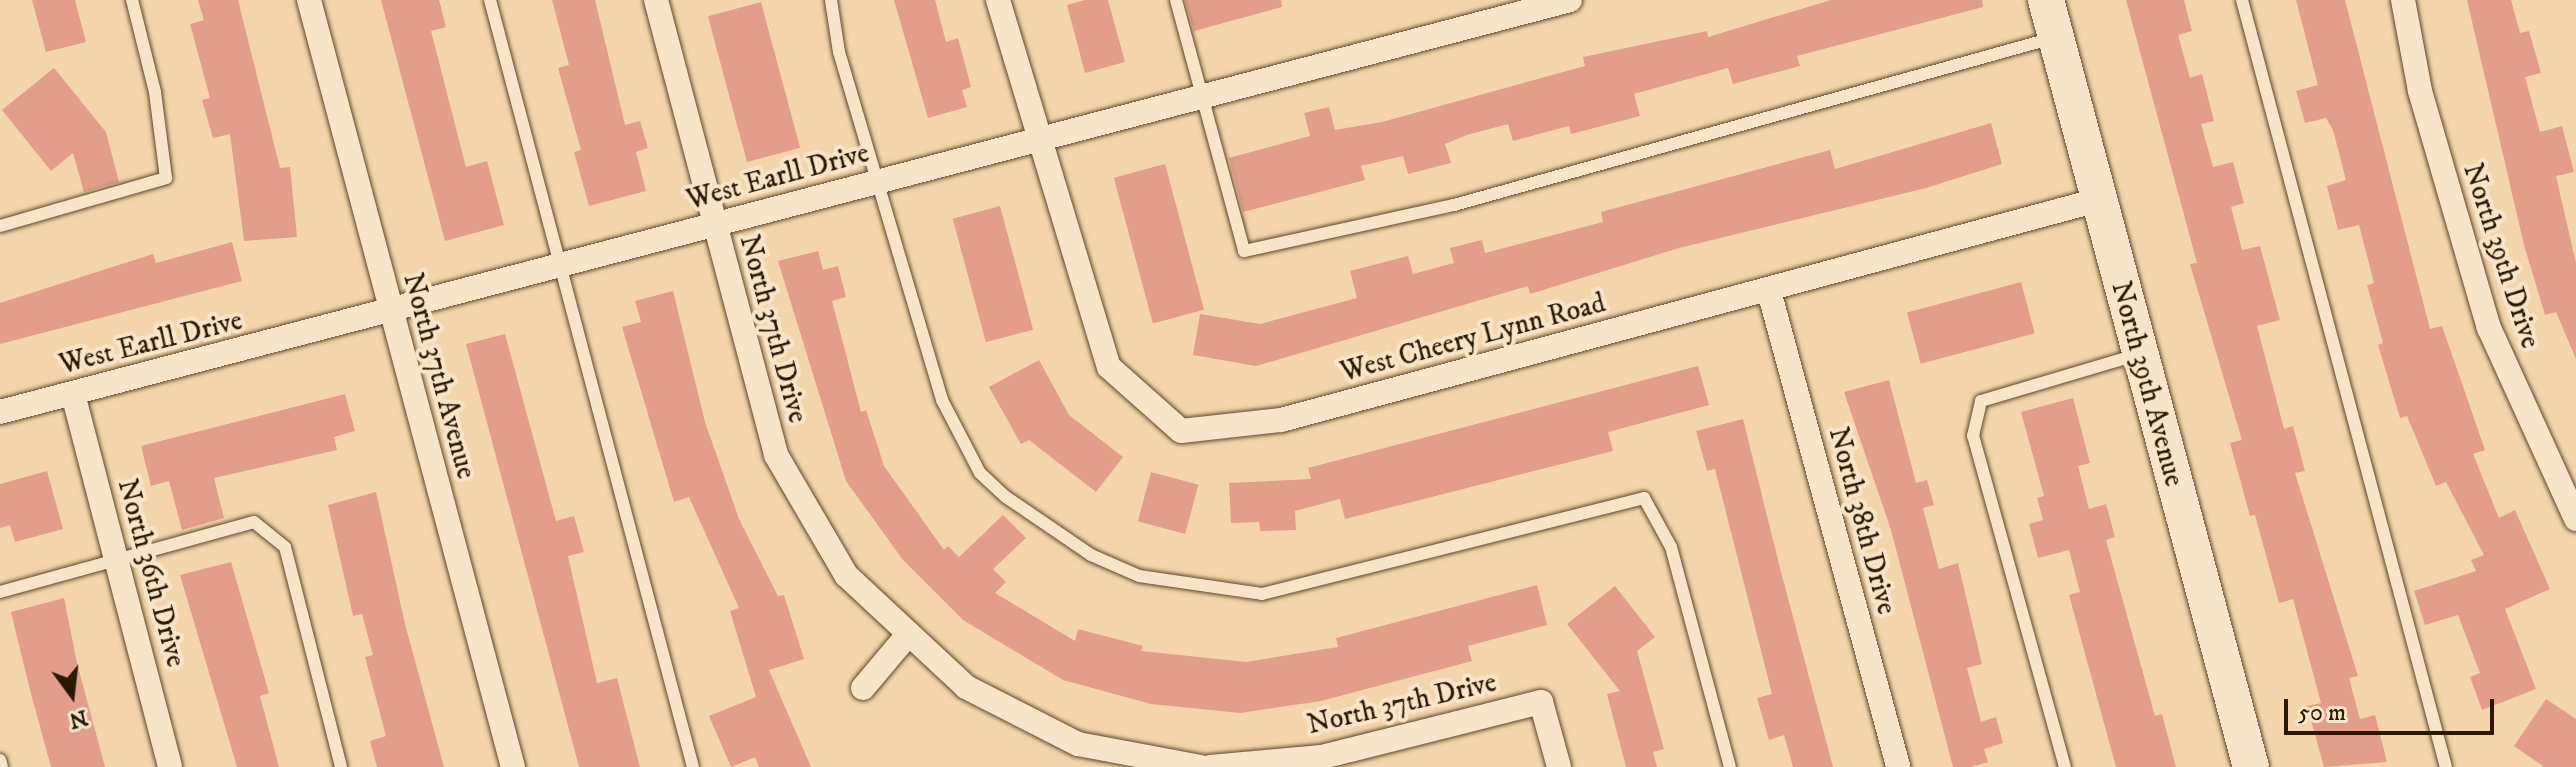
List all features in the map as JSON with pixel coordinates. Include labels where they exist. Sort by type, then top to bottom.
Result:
[{"type":"street","name":"North 37th Avenue","points":[[309,0],[513,767]]},
{"type":"street","name":"North 37th Drive","points":[[656,0],[776,455],[846,575],[906,637],[966,687],[1078,744],[1201,767]]},
{"type":"street","name":"West Cheery Lynn Road","points":[[998,0],[1043,140],[1109,367],[1181,431],[1281,420],[2098,200]]},
{"type":"street","name":"West Earll Drive","points":[[0,412],[391,312],[1570,0]]},
{"type":"street","name":"North 39th Avenue","points":[[2046,0],[2138,354],[2251,767]]},
{"type":"street","name":"North 39th Drive","points":[[2403,0],[2420,91],[2489,328],[2576,519]]},
{"type":"street","name":"North 38th Drive","points":[[1769,291],[1898,767]]},
{"type":"street","name":"North 36th Drive","points":[[73,394],[170,767]]},
{"type":"street","points":[[863,688],[906,637]]},
{"type":"street","name":"North 37th Drive","points":[[1210,767],[1322,757],[1541,702],[1559,767]]},
{"type":"lane","points":[[0,226],[166,178],[155,92],[132,0]]},
{"type":"lane","points":[[490,0],[557,267],[693,767]]},
{"type":"lane","points":[[831,0],[839,52],[942,400],[980,473],[1006,497],[1091,555],[1139,576],[1262,594],[1644,498],[1671,547],[1730,767]]},
{"type":"lane","points":[[1176,0],[1199,97],[1244,251],[1500,193],[2055,37]]},
{"type":"lane","points":[[2242,0],[2446,767]]},
{"type":"lane","points":[[2065,767],[1973,436],[1981,401],[2138,354]]},
{"type":"lane","points":[[0,592],[254,522],[285,547],[341,767]]},
{"type":"lane","points":[[0,760],[2,767]]},
{"type":"building","points":[[32,0],[75,0],[86,42],[46,52]]},
{"type":"building","points":[[198,0],[238,0],[280,168],[290,167],[297,237],[244,241],[230,134],[213,138],[202,100],[210,98],[190,24],[204,20]]},
{"type":"building","points":[[381,0],[439,0],[446,27],[431,31],[466,167],[487,161],[504,225],[445,241]]},
{"type":"building","points":[[552,0],[595,0],[625,125],[640,121],[648,148],[636,152],[646,191],[589,206],[574,152],[581,150],[558,68],[569,65]]},
{"type":"building","points":[[894,0],[935,0],[946,42],[958,38],[971,87],[962,90],[967,107],[928,118]]},
{"type":"building","points":[[1085,0],[1108,0],[1125,62],[1085,73],[1067,5]]},
{"type":"building","points":[[1185,0],[1281,0],[1282,7],[1194,31]]},
{"type":"building","points":[[1831,0],[1982,0],[1983,7],[1797,56],[1800,66],[1733,84],[1728,68],[1634,94],[1640,116],[1571,134],[1569,126],[1513,141],[1508,124],[1467,135],[1445,144],[1451,163],[1408,174],[1403,156],[1361,166],[1365,180],[1243,212],[1229,158],[1310,136],[1304,113],[1329,107],[1335,130],[1382,122],[1585,66],[1583,57],[1707,31],[1708,37]]},
{"type":"building","points":[[2126,0],[2184,0],[2192,31],[2178,35],[2190,78],[2202,74],[2214,121],[2201,124],[2213,167],[2233,162],[2244,203],[2231,207],[2242,250],[2260,246],[2280,320],[2257,326],[2284,429],[2293,426],[2305,471],[2295,473],[2358,676],[2349,678],[2360,719],[2375,715],[2387,762],[2324,767],[2307,706],[2321,703],[2293,599],[2279,603],[2255,515],[2250,516],[2230,443],[2242,440],[2190,264],[2197,263]]},
{"type":"building","points":[[2296,0],[2345,0],[2430,329],[2442,326],[2485,450],[2473,454],[2499,518],[2515,510],[2550,589],[2505,609],[2536,689],[2482,710],[2470,677],[2480,673],[2458,615],[2425,625],[2414,591],[2476,571],[2471,560],[2484,555],[2446,482],[2436,486],[2407,416],[2400,418],[2378,345],[2383,343],[2367,285],[2374,283],[2359,225],[2338,230],[2327,186],[2346,180],[2333,130],[2326,118],[2305,123],[2296,91],[2318,85]]},
{"type":"building","points":[[2467,0],[2511,0],[2520,33],[2529,31],[2541,73],[2525,77],[2540,132],[2562,126],[2574,172],[2556,176],[2576,263],[2576,359],[2556,312],[2545,315],[2524,245]]},
{"type":"building","points":[[761,2],[800,148],[747,162],[708,16]]},
{"type":"building","points":[[54,68],[106,132],[119,182],[84,192],[73,153],[51,171],[2,110]]},
{"type":"building","points":[[1991,123],[2002,164],[1926,188],[1679,248],[1530,294],[1528,286],[1256,366],[1193,355],[1200,314],[1260,324],[1357,298],[1350,271],[1408,256],[1413,274],[1454,263],[1450,248],[1482,240],[1485,253],[1603,222],[1601,212],[1830,150],[1835,169]]},
{"type":"building","points":[[1165,164],[1204,310],[1153,324],[1114,178]]},
{"type":"building","points":[[1000,206],[1033,330],[986,342],[953,219]]},
{"type":"building","points":[[232,242],[242,281],[0,344],[0,303],[153,254],[156,263]]},
{"type":"building","points":[[818,251],[823,270],[838,266],[846,297],[832,301],[861,412],[866,410],[884,466],[944,550],[948,546],[959,557],[1003,515],[1026,538],[993,569],[1006,582],[995,593],[1075,641],[1078,629],[1143,646],[1141,651],[1246,662],[1338,647],[1336,638],[1537,585],[1547,625],[1468,646],[1472,661],[1321,701],[1240,713],[1151,704],[1063,680],[963,620],[903,560],[846,481],[778,261]]},
{"type":"building","points":[[2021,282],[2035,333],[1921,364],[1907,313]]},
{"type":"building","points":[[673,291],[705,422],[739,519],[778,596],[784,595],[804,659],[769,670],[811,767],[759,767],[755,757],[731,767],[709,716],[756,697],[730,611],[739,608],[689,497],[674,502],[622,327],[641,322],[635,301]]},
{"type":"building","points":[[505,334],[556,521],[574,516],[584,552],[568,556],[597,683],[617,678],[640,767],[579,767],[466,344]]},
{"type":"building","points":[[1039,360],[1069,415],[1123,457],[1096,492],[1029,440],[1021,444],[989,387]]},
{"type":"building","points":[[1698,366],[1709,405],[1608,432],[1613,451],[1345,519],[1340,499],[1295,511],[1296,530],[1260,531],[1259,522],[1231,523],[1229,483],[1311,479],[1308,468]]},
{"type":"building","points":[[1889,380],[1916,483],[1927,480],[1934,505],[1923,508],[1939,569],[1958,563],[1982,664],[1967,668],[1981,722],[1996,717],[2003,743],[1984,749],[1988,762],[1971,767],[1953,767],[1891,530],[1844,392]]},
{"type":"building","points":[[345,394],[355,431],[334,437],[337,450],[214,478],[224,518],[182,530],[169,481],[151,486],[141,446]]},
{"type":"building","points":[[2073,398],[2090,463],[2078,466],[2089,509],[2106,504],[2115,537],[2106,540],[2155,716],[2162,714],[2176,767],[2116,767],[2069,595],[2080,592],[2069,550],[2038,558],[2029,524],[2043,520],[2037,498],[2044,496],[2021,412]]},
{"type":"building","points":[[1743,419],[1833,767],[1793,767],[1784,735],[1769,740],[1757,698],[1772,694],[1715,469],[1707,471],[1696,431]]},
{"type":"building","points":[[47,471],[63,529],[15,542],[10,525],[0,528],[0,484]]},
{"type":"building","points":[[1151,472],[1198,485],[1185,534],[1138,521]]},
{"type":"building","points":[[376,492],[405,624],[444,767],[377,767],[370,741],[386,736],[365,657],[373,655],[362,614],[353,616],[328,505]]},
{"type":"building","points":[[231,562],[269,693],[260,696],[279,767],[237,767],[180,575]]},
{"type":"building","points":[[1615,586],[1655,637],[1637,651],[1664,749],[1653,752],[1657,767],[1626,767],[1607,694],[1620,691],[1567,624]]},
{"type":"building","points":[[64,598],[77,663],[105,767],[51,767],[11,612]]},
{"type":"building","points":[[2546,699],[2576,719],[2576,767],[2544,767],[2514,746]]}]
